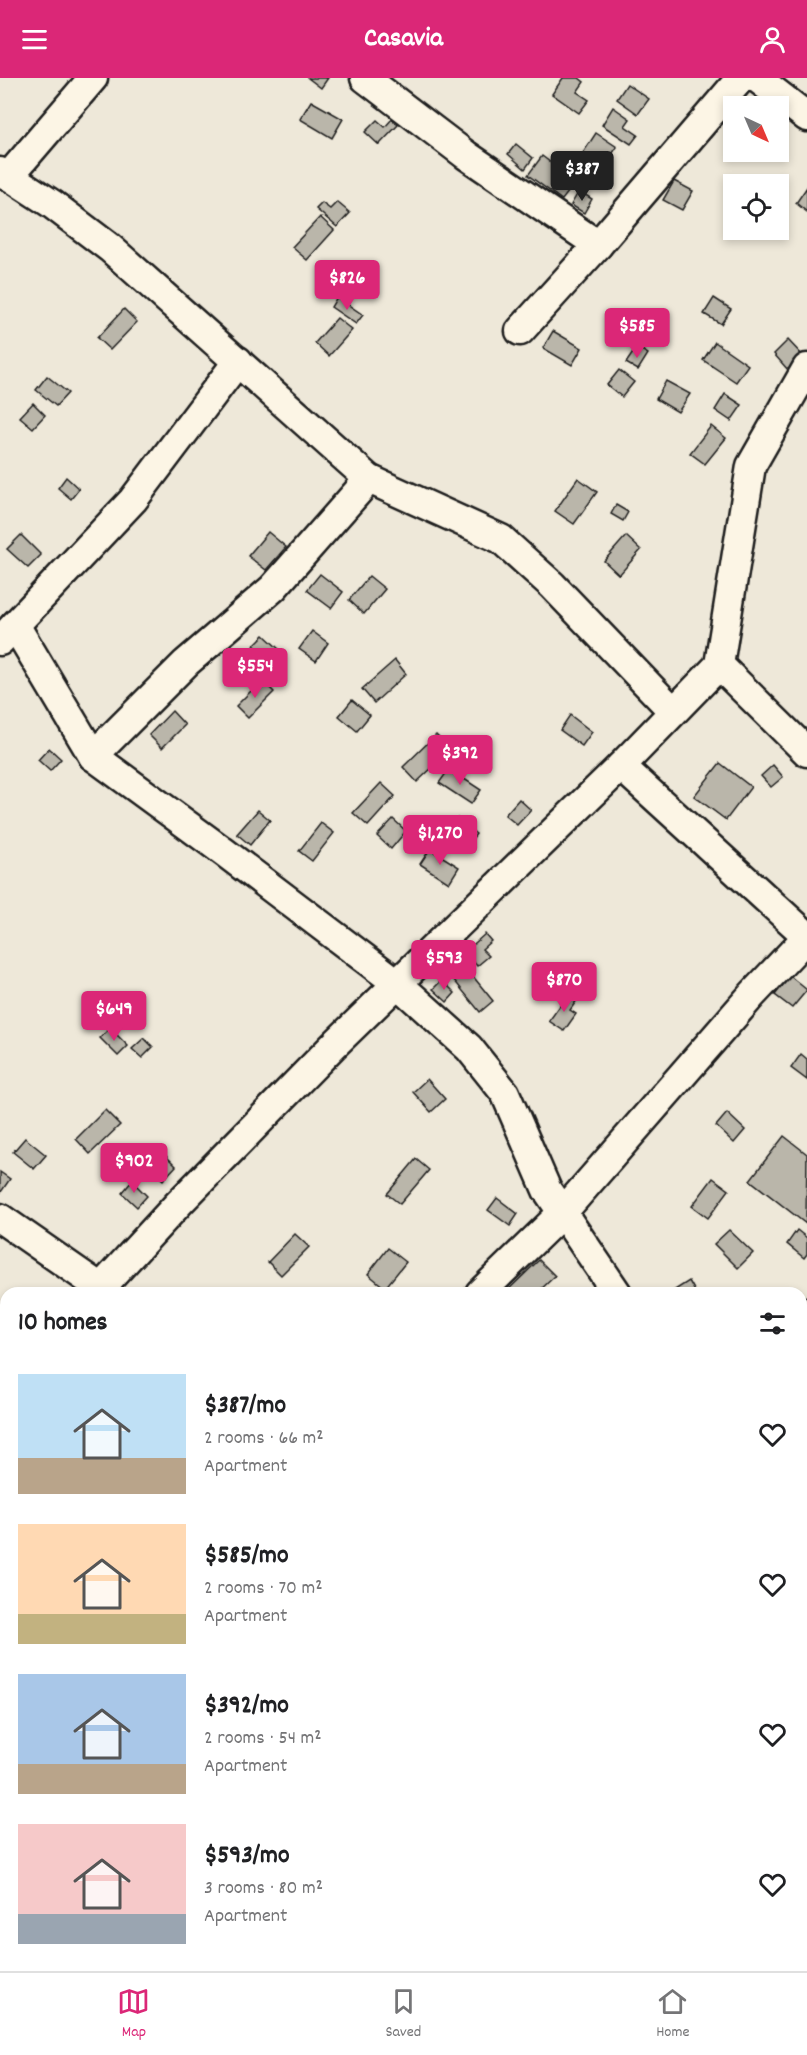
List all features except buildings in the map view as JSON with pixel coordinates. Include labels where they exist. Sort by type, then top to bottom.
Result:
[{"type":"street","points":[[93,78],[5,174],[52,204],[110,248],[369,479],[501,539],[552,585],[673,711]]},
{"type":"street","points":[[365,78],[466,155],[598,245]]},
{"type":"street","points":[[520,332],[741,78]]},
{"type":"street","points":[[757,78],[807,117]]},
{"type":"street","points":[[238,361],[133,500],[8,633],[93,756],[397,983],[469,1048],[505,1093],[547,1190],[612,1287]]},
{"type":"street","points":[[106,1287],[179,1203],[397,983],[621,766],[719,665],[752,466],[807,368]]},
{"type":"street","points":[[93,756],[186,663],[273,588],[369,479]]},
{"type":"street","points":[[719,665],[807,752]]},
{"type":"street","points":[[486,1287],[562,1213],[752,995],[807,937],[621,766]]},
{"type":"street","points":[[0,1218],[96,1287]]}]
